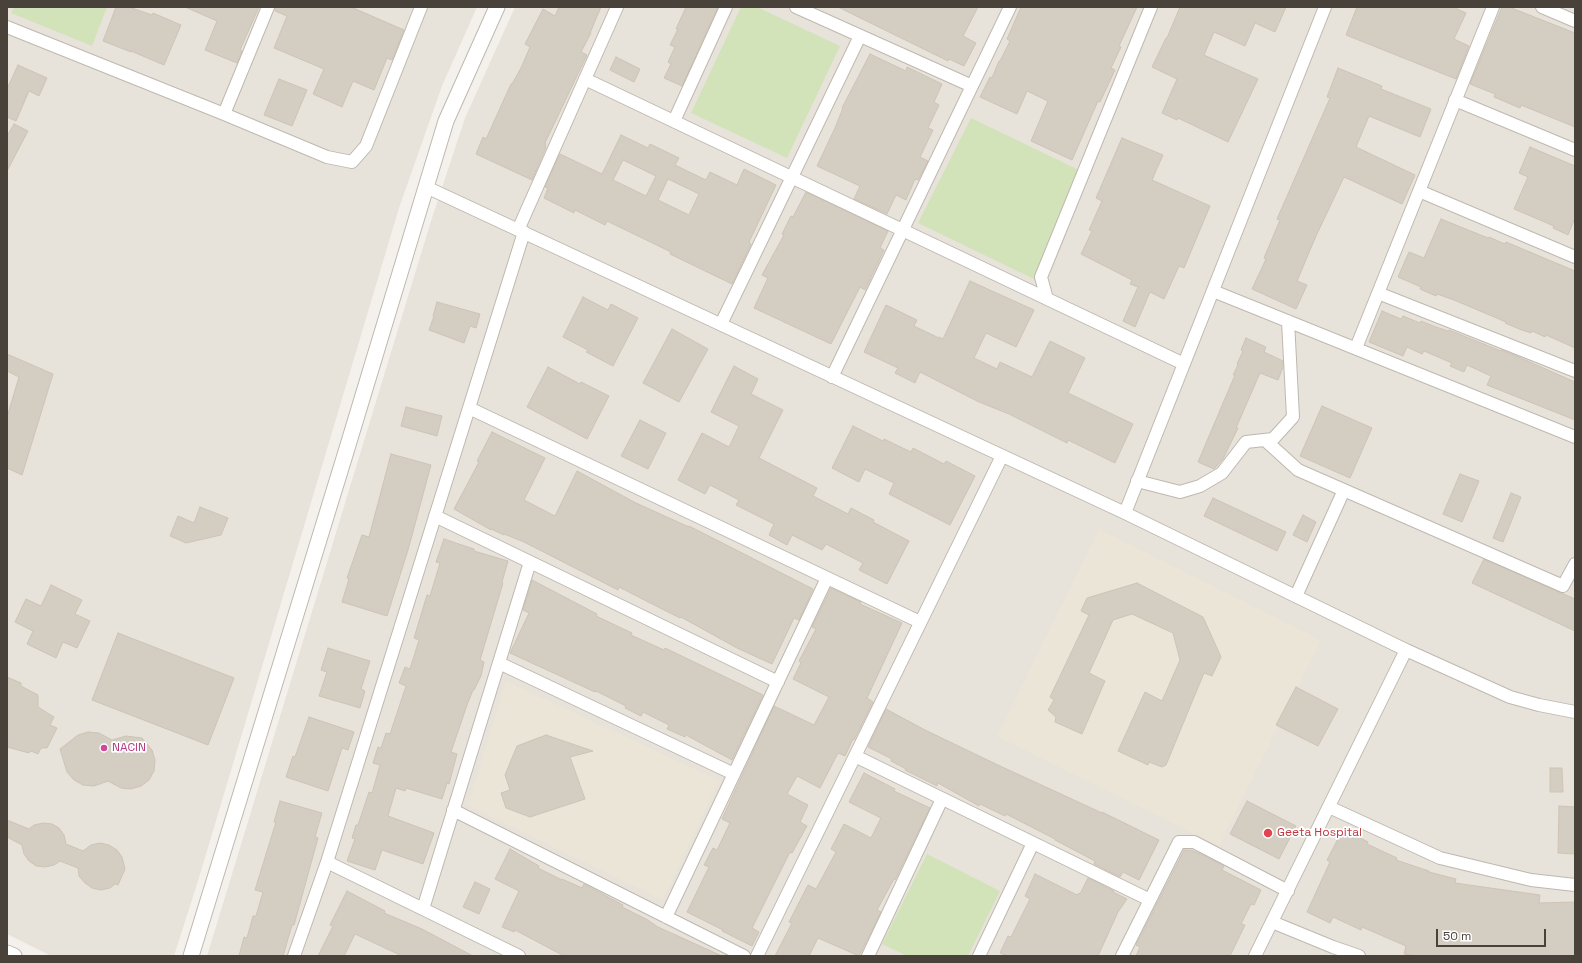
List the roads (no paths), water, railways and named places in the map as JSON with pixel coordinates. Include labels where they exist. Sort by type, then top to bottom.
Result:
[{"type":"street","points":[[224,114],[268,7]]},
{"type":"street","points":[[7,27],[327,157],[352,162],[366,146],[420,7]]},
{"type":"street","points":[[191,956],[345,456],[446,121],[497,7]]},
{"type":"street","points":[[294,956],[327,862],[469,408],[521,231],[617,7]]},
{"type":"street","points":[[674,121],[726,7]]},
{"type":"street","points":[[796,7],[972,86]]},
{"type":"street","points":[[832,377],[1010,7]]},
{"type":"street","points":[[1047,299],[1042,277],[1151,7]]},
{"type":"street","points":[[1125,513],[1325,7]]},
{"type":"street","points":[[1356,348],[1493,7]]},
{"type":"street","points":[[1542,7],[1575,21]]},
{"type":"street","points":[[721,324],[860,36]]},
{"type":"street","points":[[585,79],[1184,364]]},
{"type":"street","points":[[1455,100],[1575,150]]},
{"type":"street","points":[[426,187],[1125,513],[1406,650],[1510,697],[1539,705],[1575,712]]},
{"type":"street","points":[[1419,191],[1575,257]]},
{"type":"street","points":[[1213,291],[1575,437]]},
{"type":"street","points":[[1378,293],[1575,371]]},
{"type":"street","points":[[1137,481],[1180,492],[1200,486],[1222,473],[1246,442],[1273,439],[1293,417],[1288,321]]},
{"type":"street","points":[[469,408],[920,622]]},
{"type":"street","points":[[1265,440],[1298,470],[1563,586],[1575,564]]},
{"type":"street","points":[[757,956],[1002,456]]},
{"type":"street","points":[[1296,596],[1344,490]]},
{"type":"street","points":[[435,516],[778,682]]},
{"type":"street","points":[[423,909],[530,562]]},
{"type":"street","points":[[666,917],[827,578]]},
{"type":"street","points":[[1255,956],[1406,650]]},
{"type":"street","points":[[499,663],[734,774]]},
{"type":"street","points":[[855,756],[1150,900]]},
{"type":"street","points":[[868,956],[942,799]]},
{"type":"street","points":[[1329,807],[1440,858],[1531,880],[1575,885]]},
{"type":"street","points":[[453,810],[744,956]]},
{"type":"street","points":[[1122,956],[1180,842],[1194,842],[1288,891]]},
{"type":"street","points":[[979,956],[1033,843]]},
{"type":"street","points":[[327,862],[519,956]]},
{"type":"street","points":[[1272,922],[1333,947],[1360,956]]},
{"type":"street","points":[[7,952],[14,956]]},
{"type":"place","name":"NACIN","points":[[104,748]]},
{"type":"place","name":"Geeta Hospital","points":[[1268,833]]}]
